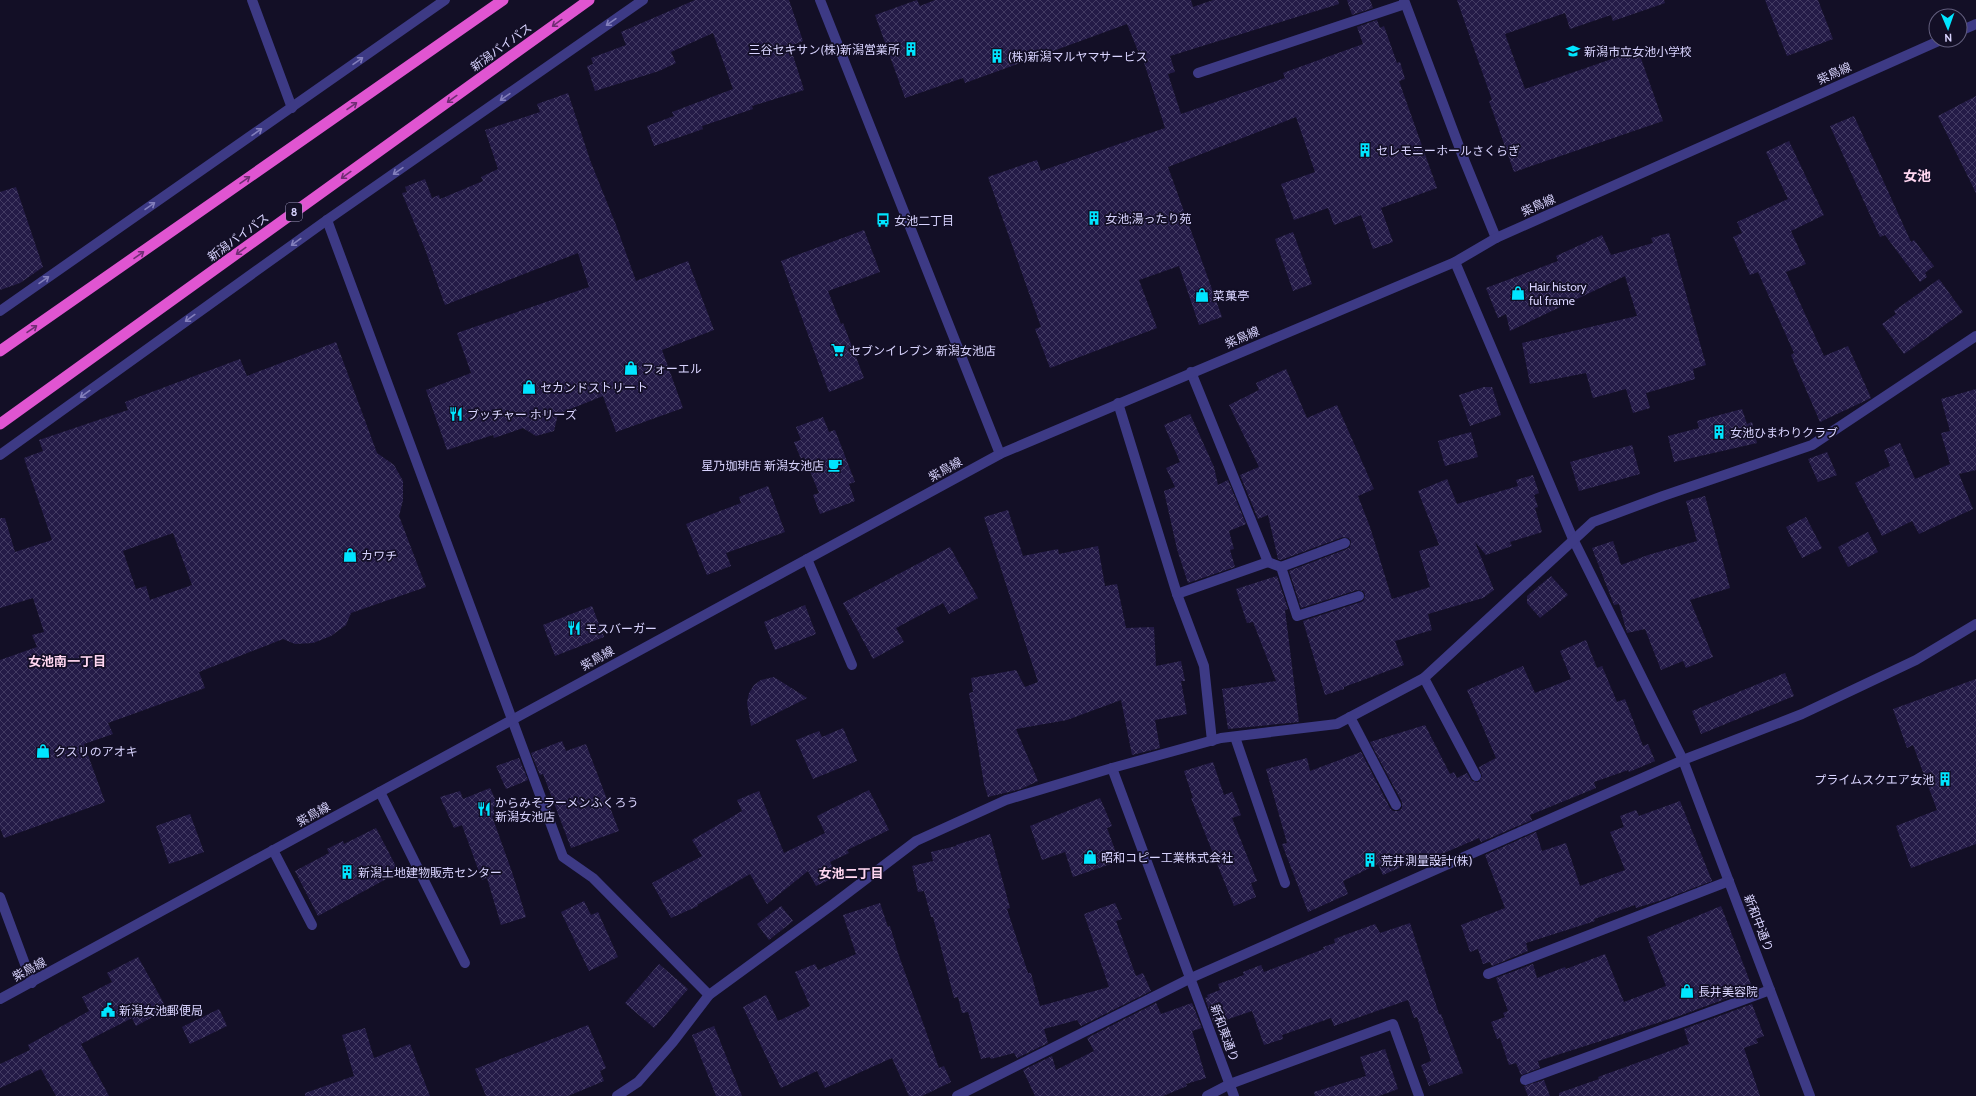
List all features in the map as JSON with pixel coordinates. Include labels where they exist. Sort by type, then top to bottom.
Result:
[{"type":"highway","points":[[0,351],[503,0]]},
{"type":"highway","name":"新潟バイパス","points":[[0,424],[589,0]]},
{"type":"street","points":[[252,0],[292,108]]},
{"type":"street","points":[[0,310],[292,108],[444,0]]},
{"type":"street","points":[[0,455],[327,220],[643,0]]},
{"type":"street","points":[[820,0],[1000,454]]},
{"type":"street","points":[[1198,73],[1404,2],[1462,157],[1496,238]]},
{"type":"street","name":"紫鳥線","points":[[0,999],[32,983],[512,719],[1000,454],[1191,372],[1455,262],[1496,238],[1928,46]]},
{"type":"street","points":[[327,220],[563,857],[593,878],[709,995]]},
{"type":"street","name":"新和中通り","points":[[1455,262],[1573,539],[1683,760],[1810,1096]]},
{"type":"street","points":[[617,1096],[638,1082],[673,1042],[709,995],[832,905],[916,841],[1006,800],[1112,768],[1212,741],[1337,724],[1424,678],[1592,522],[1812,445],[1976,336]]},
{"type":"street","points":[[1191,372],[1268,562]]},
{"type":"street","points":[[1118,404],[1178,594],[1204,666],[1212,741]]},
{"type":"street","points":[[1178,594],[1268,562],[1281,567],[1345,543]]},
{"type":"street","points":[[806,559],[852,665]]},
{"type":"street","points":[[1281,567],[1297,616],[1359,596]]},
{"type":"street","points":[[957,1096],[1191,978],[1683,760],[1802,714],[1916,660],[1976,624]]},
{"type":"street","points":[[1424,678],[1476,776]]},
{"type":"street","points":[[1350,717],[1396,805]]},
{"type":"street","points":[[1235,737],[1285,883]]},
{"type":"street","name":"新和東通り","points":[[1112,768],[1234,1096]]},
{"type":"street","points":[[380,792],[466,963]]},
{"type":"street","points":[[273,850],[312,925]]},
{"type":"street","points":[[1488,974],[1729,881]]},
{"type":"street","points":[[0,897],[32,983]]},
{"type":"street","points":[[1525,1080],[1770,990]]},
{"type":"street","points":[[1207,1096],[1230,1084],[1393,1024],[1419,1096]]},
{"type":"building","points":[[695,0],[789,0],[803,41],[790,46],[804,90],[752,106],[753,109],[702,126],[703,129],[654,146],[647,126],[674,116],[672,112],[733,89],[713,33],[671,52],[676,63],[659,71],[595,91],[587,66],[593,64],[591,58],[626,45],[621,32]]},
{"type":"building","points":[[917,0],[920,6],[935,0],[1191,0],[1193,7],[1213,0],[1338,0],[1339,4],[1170,56],[1175,72],[1168,74],[1181,114],[1285,78],[1283,73],[1363,44],[1357,27],[1377,20],[1380,28],[1384,26],[1397,63],[1400,62],[1405,79],[1399,81],[1437,188],[1381,208],[1393,242],[1373,249],[1361,215],[1334,225],[1328,208],[1294,220],[1281,184],[1315,172],[1296,117],[1168,167],[1222,317],[1199,325],[1179,266],[1139,280],[1157,328],[1050,368],[1035,329],[1041,327],[988,177],[1037,160],[1041,171],[1165,128],[1140,50],[1138,51],[1127,24],[965,83],[963,78],[905,98],[875,15]]},
{"type":"building","points":[[1347,0],[1370,0],[1373,8],[1352,15]]},
{"type":"building","points":[[1457,0],[1664,0],[1665,3],[1613,21],[1611,15],[1570,29],[1565,13],[1505,34],[1525,89],[1638,50],[1663,121],[1514,172],[1489,101],[1492,100]]},
{"type":"building","points":[[1765,0],[1818,0],[1833,39],[1787,56]]},
{"type":"building","points":[[568,93],[590,160],[616,225],[636,281],[688,261],[714,330],[662,350],[683,408],[616,432],[603,396],[558,414],[554,431],[536,436],[523,428],[494,438],[493,435],[447,450],[426,390],[471,373],[457,333],[589,287],[578,253],[445,305],[425,249],[402,193],[407,192],[405,187],[425,179],[432,198],[439,195],[440,199],[483,181],[481,177],[498,169],[485,130],[540,112],[537,104]]},
{"type":"building","points":[[1976,96],[1976,193],[1938,116]]},
{"type":"building","points":[[1854,116],[1911,242],[1914,240],[1934,266],[1925,273],[1927,277],[1920,282],[1885,235],[1880,237],[1830,126]]},
{"type":"building","points":[[1789,141],[1824,215],[1791,231],[1806,264],[1786,272],[1824,356],[1848,346],[1871,398],[1820,422],[1791,355],[1794,353],[1758,272],[1750,275],[1733,237],[1742,233],[1737,222],[1788,199],[1766,152]]},
{"type":"building","points":[[16,187],[43,267],[20,283],[0,290],[0,192]]},
{"type":"building","points":[[864,230],[880,272],[828,291],[841,324],[843,323],[864,378],[829,392],[781,261]]},
{"type":"building","points":[[1293,232],[1312,284],[1293,291],[1275,239]]},
{"type":"building","points":[[1669,233],[1706,365],[1693,369],[1695,379],[1646,393],[1650,408],[1633,413],[1626,389],[1593,398],[1586,373],[1530,384],[1522,343],[1637,316],[1625,276],[1510,331],[1506,314],[1498,318],[1486,288],[1558,261],[1556,256],[1602,235],[1611,255],[1653,243],[1651,238]]},
{"type":"building","points":[[1939,279],[1963,312],[1904,354],[1882,324],[1896,314],[1894,311]]},
{"type":"building","points":[[336,342],[377,453],[394,465],[403,481],[403,500],[399,516],[426,587],[351,613],[346,625],[331,636],[313,643],[295,644],[283,639],[199,672],[205,688],[108,723],[113,734],[84,744],[105,802],[4,838],[0,828],[0,660],[37,647],[32,635],[44,632],[33,598],[0,608],[0,518],[5,518],[15,552],[52,540],[24,458],[43,451],[39,440],[128,410],[125,402],[240,359],[247,376]],"holes":[[[173,533],[192,585],[150,600],[146,586],[136,589],[123,551]]]},
{"type":"building","points":[[1286,369],[1307,418],[1337,405],[1374,489],[1358,496],[1370,527],[1392,599],[1430,587],[1419,551],[1439,545],[1418,491],[1447,479],[1457,504],[1518,486],[1516,480],[1533,475],[1539,493],[1534,495],[1538,507],[1535,508],[1542,532],[1510,542],[1512,546],[1486,555],[1475,542],[1494,590],[1483,598],[1428,614],[1432,630],[1395,641],[1404,665],[1325,695],[1303,621],[1361,602],[1364,600],[1365,594],[1363,591],[1357,590],[1301,608],[1289,571],[1347,549],[1350,547],[1351,541],[1349,538],[1343,537],[1281,560],[1278,559],[1268,515],[1258,519],[1240,475],[1259,467],[1229,405],[1259,390],[1256,383]]},
{"type":"building","points":[[1484,387],[1492,387],[1501,415],[1470,426],[1459,395]]},
{"type":"building","points":[[1976,389],[1976,470],[1959,474],[1973,509],[1919,534],[1912,521],[1882,536],[1855,483],[1890,466],[1884,450],[1900,443],[1915,479],[1950,464],[1941,433],[1950,431],[1941,399]]},
{"type":"building","name":"女池ひまわりクラブ","points":[[1742,409],[1747,424],[1752,422],[1757,443],[1674,462],[1668,436],[1699,428],[1697,421]]},
{"type":"building","points":[[1190,414],[1214,467],[1218,485],[1228,480],[1246,524],[1229,531],[1234,549],[1230,550],[1235,567],[1188,583],[1177,549],[1164,491],[1175,487],[1166,468],[1180,462],[1164,425]]},
{"type":"building","points":[[823,417],[829,432],[835,430],[855,482],[849,484],[855,501],[820,514],[813,495],[819,493],[804,457],[801,459],[794,442],[801,440],[796,427]]},
{"type":"building","points":[[1471,432],[1478,457],[1445,466],[1438,441]]},
{"type":"building","points":[[1632,445],[1640,474],[1579,491],[1570,462]]},
{"type":"building","points":[[1827,452],[1837,475],[1818,482],[1808,459]]},
{"type":"building","points":[[768,486],[785,532],[726,553],[731,566],[707,575],[686,524],[741,503],[739,497]]},
{"type":"building","points":[[1705,496],[1730,588],[1690,600],[1713,657],[1686,668],[1683,661],[1661,670],[1645,629],[1627,633],[1619,604],[1614,605],[1592,548],[1613,541],[1621,565],[1648,555],[1697,541],[1686,501]]},
{"type":"building","points":[[1008,510],[1023,556],[1058,549],[1059,554],[1098,546],[1105,586],[1117,584],[1126,628],[1154,627],[1156,666],[1181,661],[1185,681],[1181,681],[1187,714],[1155,720],[1160,748],[1132,755],[1121,700],[1067,720],[1016,729],[1038,781],[1021,789],[988,797],[984,784],[969,693],[973,692],[971,678],[1016,670],[1025,687],[1038,682],[984,517]]},
{"type":"building","points":[[1806,517],[1822,548],[1802,558],[1786,527]]},
{"type":"building","points":[[1868,532],[1878,552],[1848,567],[1838,547]]},
{"type":"building","points":[[950,547],[978,598],[949,614],[943,603],[896,628],[904,642],[873,659],[843,603]]},
{"type":"building","points":[[1277,576],[1288,609],[1285,610],[1299,722],[1228,729],[1222,689],[1276,681],[1253,622],[1247,623],[1236,589]]},
{"type":"building","points":[[1551,576],[1568,595],[1540,618],[1527,603],[1527,596]]},
{"type":"building","points":[[805,605],[816,634],[775,650],[764,622]]},
{"type":"building","name":"モスバーガー","points":[[592,606],[604,637],[555,656],[543,625]]},
{"type":"building","points":[[1586,640],[1597,668],[1602,666],[1617,702],[1625,699],[1643,746],[1648,744],[1655,761],[1629,772],[1628,770],[1594,782],[1596,788],[1530,815],[1532,820],[1481,842],[1479,838],[1414,866],[1412,862],[1383,875],[1378,864],[1343,881],[1348,894],[1308,912],[1282,844],[1287,843],[1266,769],[1307,758],[1310,771],[1361,752],[1390,808],[1393,811],[1399,811],[1402,808],[1402,802],[1370,742],[1425,725],[1450,774],[1454,772],[1457,778],[1467,773],[1472,781],[1479,782],[1482,776],[1479,767],[1496,758],[1467,690],[1523,666],[1535,693],[1571,679],[1560,651]]},
{"type":"building","points":[[1785,673],[1794,696],[1701,734],[1692,711]]},
{"type":"building","points":[[774,677],[807,698],[751,726],[747,703],[749,693],[754,685],[761,680]]},
{"type":"building","name":"プライムスクエア女池","points":[[1976,679],[1976,844],[1911,868],[1896,826],[1937,810],[1913,745],[1907,748],[1893,709]]},
{"type":"building","points":[[843,728],[857,761],[813,779],[796,740],[819,731],[822,737]]},
{"type":"building","points":[[562,741],[566,751],[586,744],[619,831],[571,848],[543,774],[540,775],[531,753]]},
{"type":"building","points":[[519,758],[528,780],[506,789],[496,766]]},
{"type":"building","points":[[1213,762],[1224,795],[1232,792],[1241,815],[1232,818],[1257,881],[1251,883],[1256,897],[1234,906],[1191,798],[1193,798],[1184,771]]},
{"type":"building","points":[[490,788],[498,805],[493,807],[495,815],[492,816],[526,917],[501,925],[487,878],[482,880],[462,825],[454,828],[440,797],[460,791],[463,799]]},
{"type":"building","points":[[869,790],[889,830],[847,850],[849,853],[830,862],[837,876],[816,886],[808,871],[767,904],[750,874],[697,905],[698,906],[671,918],[652,883],[702,856],[692,840],[742,811],[737,800],[759,791],[784,853],[825,833],[817,816]]},
{"type":"building","points":[[1100,798],[1112,826],[1107,828],[1119,861],[1073,877],[1065,852],[1042,860],[1030,826]]},
{"type":"building","points":[[1680,801],[1712,881],[1662,900],[1636,908],[1635,905],[1594,919],[1595,921],[1526,943],[1528,951],[1492,966],[1490,962],[1483,964],[1478,949],[1470,952],[1461,925],[1505,908],[1485,855],[1536,832],[1542,851],[1566,843],[1580,886],[1625,870],[1610,832],[1624,827],[1620,816],[1636,810],[1639,816]]},
{"type":"building","points":[[190,814],[204,852],[169,864],[156,826]]},
{"type":"building","name":"新潟土地建物販売センター","points":[[376,828],[399,872],[318,916],[295,871],[329,853],[327,849],[343,841],[344,844]]},
{"type":"building","points":[[990,834],[1010,908],[1007,909],[1028,973],[1031,973],[1040,1006],[1109,987],[1084,914],[1115,903],[1122,919],[1116,921],[1136,976],[1143,973],[1151,991],[1081,1026],[1077,1020],[1044,1029],[1048,1043],[1017,1058],[1014,1053],[991,1059],[990,1057],[981,1059],[968,1012],[962,1013],[958,997],[954,998],[933,917],[931,917],[924,891],[918,892],[912,866],[933,861],[931,852],[956,846]]},
{"type":"building","points":[[584,901],[591,915],[598,912],[618,957],[589,971],[561,912]]},
{"type":"building","points":[[880,903],[888,927],[890,926],[898,953],[939,1068],[944,1066],[951,1082],[922,1096],[909,1096],[892,1058],[825,1088],[817,1071],[781,1088],[743,1007],[766,995],[778,1021],[810,1006],[795,972],[815,964],[818,970],[856,954],[843,915]]},
{"type":"building","points":[[781,906],[793,921],[769,940],[757,924]]},
{"type":"building","points":[[1721,906],[1752,987],[1746,989],[1747,991],[1679,1016],[1538,1061],[1540,1068],[1521,1075],[1516,1063],[1509,1065],[1500,1038],[1497,1039],[1491,1022],[1505,1017],[1503,1013],[1508,1011],[1496,978],[1533,964],[1537,978],[1605,954],[1624,1002],[1666,986],[1647,937]]},
{"type":"building","points":[[1410,923],[1439,1014],[1441,1014],[1463,1073],[1429,1086],[1421,1065],[1431,1061],[1417,1017],[1414,1018],[1408,1000],[1334,1026],[1331,1018],[1282,1035],[1283,1039],[1264,1045],[1252,1011],[1214,1024],[1205,998],[1208,997],[1207,995],[1220,990],[1218,984],[1244,975],[1243,972],[1261,965],[1264,972],[1324,949],[1323,947],[1335,943],[1334,939],[1375,924],[1380,933]]},
{"type":"building","points":[[138,957],[167,1009],[136,1026],[132,1018],[81,1044],[109,1096],[56,1096],[41,1069],[0,1088],[0,1064],[30,1050],[28,1045],[89,1011],[82,997],[112,982],[107,973]]},
{"type":"building","points":[[659,964],[688,989],[654,1028],[625,1003]]},
{"type":"building","points":[[1156,1003],[1161,1014],[1192,1003],[1202,1028],[1192,1031],[1206,1078],[1186,1084],[1187,1086],[1163,1096],[1035,1096],[1023,1070],[1052,1056],[1056,1070],[1094,1051],[1087,1038]]},
{"type":"building","points":[[1752,1004],[1764,1036],[1756,1039],[1758,1043],[1744,1048],[1760,1096],[1559,1096],[1559,1093],[1599,1079],[1598,1077],[1689,1044],[1684,1029]]},
{"type":"building","points":[[219,1009],[227,1026],[190,1044],[182,1027]]},
{"type":"building","points":[[588,1025],[606,1068],[600,1071],[604,1081],[568,1096],[486,1096],[475,1069]]},
{"type":"building","points":[[714,1026],[742,1096],[716,1096],[692,1035]]},
{"type":"building","points":[[365,1028],[374,1058],[410,1044],[430,1096],[305,1096],[305,1093],[354,1076],[342,1035]]},
{"type":"building","points":[[1385,1049],[1398,1089],[1379,1096],[1315,1096],[1314,1092],[1366,1076],[1360,1057]]},
{"type":"building","points":[[1544,1080],[1550,1096],[1528,1096],[1524,1086]]},
{"type":"place","name":"三谷セキサン(株)新潟営業所","points":[[911,49]]},
{"type":"place","name":"新潟市立女池小学校","points":[[1573,51]]},
{"type":"place","name":"(株)新潟マルヤマサービス","points":[[997,56]]},
{"type":"place","name":"セレモニーホールさくらぎ","points":[[1365,150]]},
{"type":"place","name":"女池;湯ったり苑","points":[[1094,218]]},
{"type":"place","name":"女池二丁目","points":[[883,220]]},
{"type":"place","name":"Hair history ful frame","points":[[1518,293]]},
{"type":"place","name":"菜菓亭","points":[[1202,295]]},
{"type":"place","name":"セブンイレブン 新潟女池店","points":[[838,350]]},
{"type":"place","name":"フォーエル","points":[[631,368]]},
{"type":"place","name":"セカンドストリート","points":[[529,387]]},
{"type":"place","name":"ブッチャー ホリーズ","points":[[456,414]]},
{"type":"place","name":"女池ひまわりクラブ","points":[[1719,432]]},
{"type":"place","name":"星乃珈琲店 新潟女池店","points":[[835,465]]},
{"type":"place","name":"カワチ","points":[[350,555]]},
{"type":"place","name":"モスバーガー","points":[[574,628]]},
{"type":"place","name":"クスリのアオキ","points":[[43,751]]},
{"type":"place","name":"プライムスクエア女池","points":[[1945,779]]},
{"type":"place","name":"からみそラーメンふくろう 新潟女池店","points":[[484,809]]},
{"type":"place","name":"昭和コピー工業株式会社","points":[[1090,857]]},
{"type":"place","name":"荒井測量設計(株)","points":[[1370,860]]},
{"type":"place","name":"新潟土地建物販売センター","points":[[347,872]]},
{"type":"place","name":"長井美容院","points":[[1687,991]]},
{"type":"place","name":"新潟女池郵便局","points":[[108,1010]]},
{"type":"district","name":"女池","points":[[1917,176]]},
{"type":"district","name":"女池南一丁目","points":[[67,661]]},
{"type":"district","name":"女池二丁目","points":[[851,873]]}]
